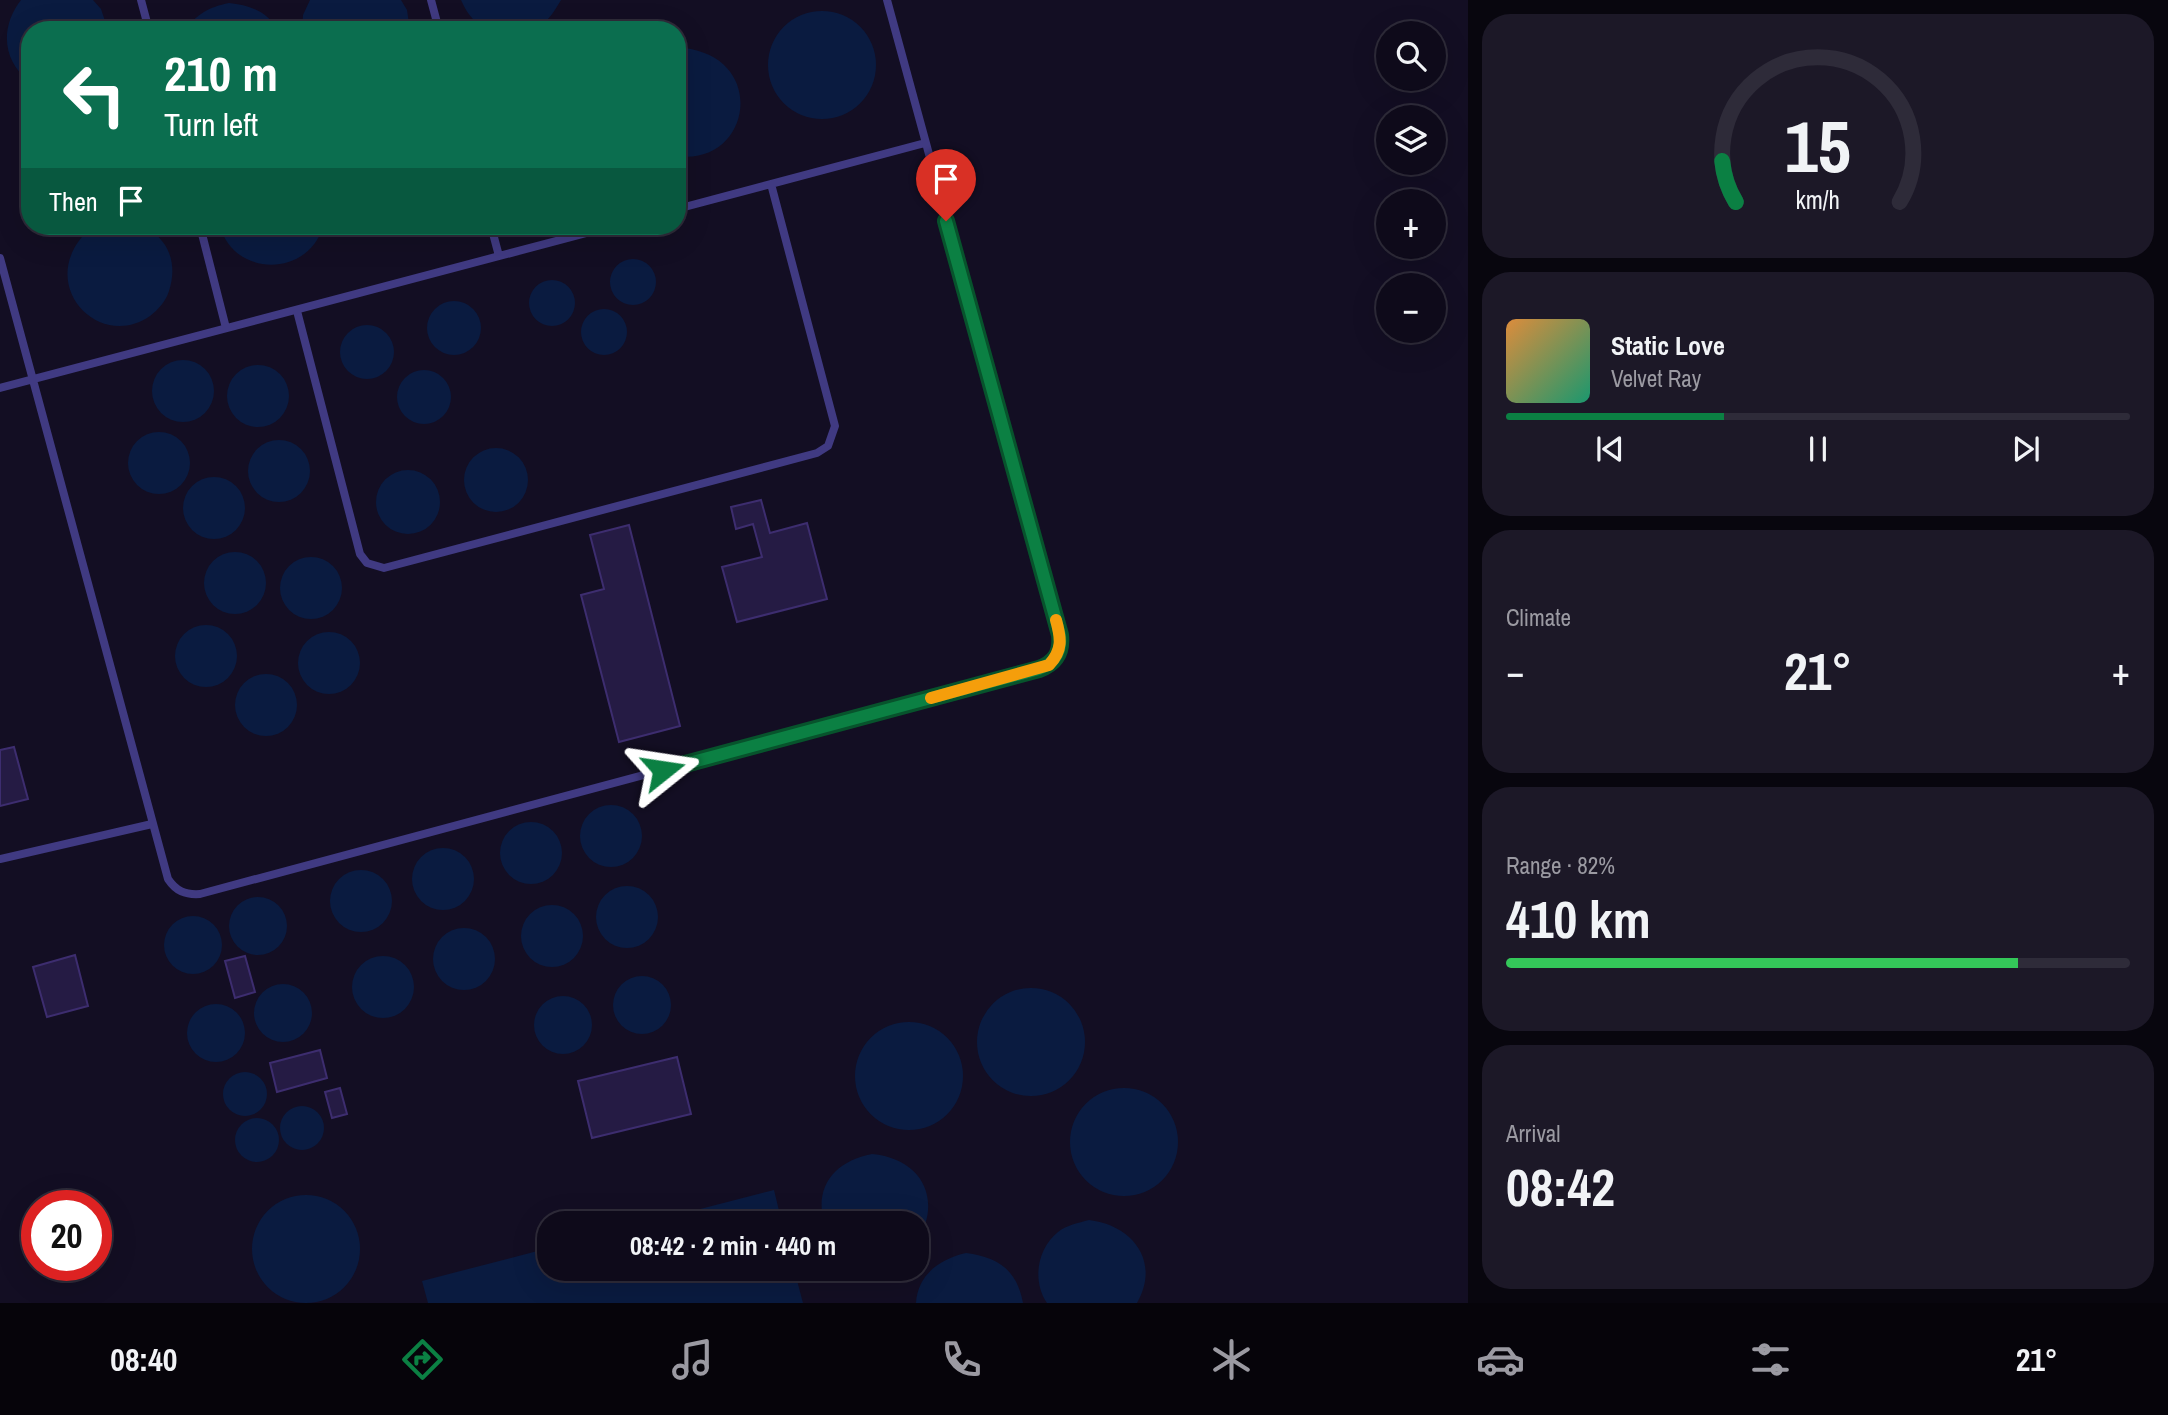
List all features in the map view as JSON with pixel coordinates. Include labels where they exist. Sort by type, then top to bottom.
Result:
[{"type":"lane","points":[[141,0],[147,21]]},
{"type":"lane","points":[[431,0],[437,21]]},
{"type":"lane","points":[[0,258],[168,879],[185,893],[200,894],[1049,665],[1057,657],[1061,646],[1060,635],[887,0]]},
{"type":"lane","points":[[686,207],[925,143]]},
{"type":"lane","points":[[297,311],[359,554],[372,566],[384,568],[817,453],[832,440],[835,426],[771,184]]},
{"type":"lane","points":[[202,235],[226,328]]},
{"type":"lane","points":[[493,235],[499,256]]},
{"type":"lane","points":[[0,388],[579,235]]},
{"type":"lane","points":[[0,859],[152,824]]},
{"type":"water","points":[[21,0],[93,0],[101,9],[105,21],[21,21],[21,74],[9,54],[7,43],[7,32],[14,10]]},
{"type":"water","points":[[310,0],[401,0],[407,10],[409,21],[303,21]]},
{"type":"water","points":[[461,0],[561,0],[545,21],[476,21]]},
{"type":"water","points":[[229,3],[244,5],[257,10],[272,21],[193,21],[215,7]]},
{"type":"water","points":[[822,11],[843,15],[860,27],[872,44],[876,65],[872,86],[860,103],[843,115],[822,119],[801,115],[784,103],[772,86],[768,65],[772,44],[784,27],[801,15]]},
{"type":"water","points":[[686,49],[711,56],[729,71],[739,89],[740,110],[734,129],[721,145],[702,155],[686,156]]},
{"type":"water","points":[[85,235],[157,235],[168,250],[172,262],[168,295],[150,316],[130,325],[110,325],[92,318],[78,305],[69,288],[68,268],[75,247]]},
{"type":"water","points":[[224,235],[319,235],[303,255],[272,265],[255,262],[240,255]]},
{"type":"water","points":[[633,259],[650,265],[656,282],[650,299],[633,305],[616,299],[610,282],[616,265]]},
{"type":"water","points":[[552,280],[569,286],[575,303],[569,320],[552,326],[535,320],[529,303],[535,286]]},
{"type":"water","points":[[454,301],[473,309],[481,328],[473,347],[454,355],[435,347],[427,328],[435,309]]},
{"type":"water","points":[[604,309],[621,315],[627,332],[621,349],[604,355],[587,349],[581,332],[587,315]]},
{"type":"water","points":[[367,325],[386,333],[394,352],[386,371],[367,379],[348,371],[340,352],[348,333]]},
{"type":"water","points":[[177,360],[189,360],[205,369],[212,379],[212,403],[205,413],[189,422],[177,422],[166,417],[157,408],[152,397],[152,385],[157,374],[166,365]]},
{"type":"water","points":[[252,365],[264,365],[280,374],[287,384],[287,408],[280,418],[264,427],[252,427],[241,422],[232,413],[227,402],[227,390],[232,379],[241,370]]},
{"type":"water","points":[[424,370],[443,378],[451,397],[443,416],[424,424],[405,416],[397,397],[405,378]]},
{"type":"water","points":[[153,432],[165,432],[181,441],[188,451],[188,475],[181,485],[165,494],[153,494],[142,489],[133,480],[128,469],[128,457],[133,446],[142,437]]},
{"type":"water","points":[[273,440],[285,440],[301,449],[308,459],[308,483],[301,493],[285,502],[273,502],[262,497],[253,488],[248,477],[248,465],[253,454],[262,445]]},
{"type":"water","points":[[496,448],[514,454],[522,462],[528,480],[522,498],[514,506],[496,512],[478,506],[470,498],[464,480],[470,462],[478,454]]},
{"type":"water","points":[[408,470],[426,476],[434,484],[440,502],[434,520],[426,528],[408,534],[390,528],[382,520],[376,502],[382,484],[390,476]]},
{"type":"water","points":[[208,477],[220,477],[236,486],[243,496],[243,520],[236,530],[220,539],[208,539],[197,534],[188,525],[183,514],[183,502],[188,491],[197,482]]},
{"type":"water","points":[[229,552],[241,552],[257,561],[264,571],[264,595],[257,605],[241,614],[229,614],[218,609],[209,600],[204,589],[204,577],[209,566],[218,557]]},
{"type":"water","points":[[305,557],[317,557],[333,566],[340,576],[340,600],[333,610],[317,619],[305,619],[294,614],[285,605],[280,594],[280,582],[285,571],[294,562]]},
{"type":"water","points":[[200,625],[212,625],[228,634],[235,644],[235,668],[228,678],[212,687],[200,687],[189,682],[180,673],[175,662],[175,650],[180,639],[189,630]]},
{"type":"water","points":[[323,632],[335,632],[351,641],[358,651],[358,675],[351,685],[335,694],[323,694],[312,689],[303,680],[298,669],[298,657],[303,646],[312,637]]},
{"type":"water","points":[[260,674],[272,674],[288,683],[295,693],[295,717],[288,727],[272,736],[260,736],[249,731],[240,722],[235,711],[235,699],[240,688],[249,679]]},
{"type":"water","points":[[605,805],[617,805],[633,814],[640,824],[640,848],[633,858],[617,867],[605,867],[594,862],[585,853],[580,842],[580,830],[585,819],[594,810]]},
{"type":"water","points":[[525,822],[537,822],[553,831],[560,841],[560,865],[553,875],[537,884],[525,884],[514,879],[505,870],[500,859],[500,847],[505,836],[514,827]]},
{"type":"water","points":[[437,848],[449,848],[465,857],[472,867],[472,891],[465,901],[449,910],[437,910],[426,905],[417,896],[412,885],[412,873],[417,862],[426,853]]},
{"type":"water","points":[[355,870],[367,870],[383,879],[390,889],[390,913],[383,923],[367,932],[355,932],[344,927],[335,918],[330,907],[330,895],[335,884],[344,875]]},
{"type":"water","points":[[621,886],[633,886],[649,895],[656,905],[656,929],[649,939],[633,948],[621,948],[610,943],[601,934],[596,923],[596,911],[601,900],[610,891]]},
{"type":"water","points":[[258,897],[269,899],[282,910],[287,926],[285,937],[274,950],[258,955],[247,953],[234,942],[229,926],[231,915],[242,902]]},
{"type":"water","points":[[546,905],[558,905],[574,914],[581,924],[581,948],[574,958],[558,967],[546,967],[535,962],[526,953],[521,942],[521,930],[526,919],[535,910]]},
{"type":"water","points":[[193,916],[214,924],[222,945],[214,966],[193,974],[172,966],[164,945],[172,924]]},
{"type":"water","points":[[458,928],[470,928],[486,937],[493,947],[493,971],[486,981],[470,990],[458,990],[447,985],[438,976],[433,965],[433,953],[438,942],[447,933]]},
{"type":"water","points":[[377,956],[389,956],[405,965],[412,975],[412,999],[405,1009],[389,1018],[377,1018],[366,1013],[357,1004],[352,993],[352,981],[357,970],[366,961]]},
{"type":"water","points":[[642,976],[653,978],[666,989],[671,1005],[669,1016],[658,1029],[642,1034],[631,1032],[618,1021],[613,1005],[615,994],[626,981]]},
{"type":"water","points":[[283,984],[304,992],[312,1013],[304,1034],[283,1042],[262,1034],[254,1013],[262,992]]},
{"type":"water","points":[[1031,988],[1052,992],[1069,1004],[1081,1021],[1085,1042],[1081,1063],[1069,1080],[1052,1092],[1031,1096],[1010,1092],[993,1080],[981,1063],[977,1042],[981,1021],[993,1004],[1010,992]]},
{"type":"water","points":[[563,996],[574,998],[587,1009],[592,1025],[590,1036],[579,1049],[563,1054],[552,1052],[539,1041],[534,1025],[536,1014],[547,1001]]},
{"type":"water","points":[[216,1004],[227,1006],[240,1017],[245,1033],[243,1044],[232,1057],[216,1062],[205,1060],[192,1049],[187,1033],[189,1022],[200,1009]]},
{"type":"water","points":[[909,1022],[930,1026],[947,1038],[959,1055],[963,1076],[959,1097],[947,1114],[930,1126],[909,1130],[888,1126],[871,1114],[859,1097],[855,1076],[859,1055],[871,1038],[888,1026]]},
{"type":"water","points":[[245,1072],[260,1079],[267,1094],[260,1109],[245,1116],[230,1109],[223,1094],[230,1079]]},
{"type":"water","points":[[1124,1088],[1145,1092],[1162,1104],[1174,1121],[1178,1142],[1174,1163],[1162,1180],[1145,1192],[1124,1196],[1103,1192],[1086,1180],[1074,1163],[1070,1142],[1074,1121],[1086,1104],[1103,1092]]},
{"type":"water","points":[[302,1106],[317,1113],[324,1128],[317,1143],[302,1150],[287,1143],[280,1128],[287,1113]]},
{"type":"water","points":[[257,1118],[272,1125],[279,1140],[272,1155],[257,1162],[242,1155],[235,1140],[242,1125]]},
{"type":"water","points":[[872,1154],[889,1157],[904,1164],[923,1184],[928,1211],[822,1211],[822,1197],[831,1177],[838,1169],[859,1157]]},
{"type":"water","points":[[774,1190],[779,1211],[693,1211]]},
{"type":"water","points":[[306,1195],[327,1199],[344,1211],[356,1228],[360,1249],[356,1270],[344,1287],[327,1299],[306,1303],[285,1299],[268,1287],[256,1270],[252,1249],[256,1228],[268,1211],[285,1199]]},
{"type":"water","points":[[1089,1220],[1118,1229],[1138,1248],[1146,1273],[1144,1288],[1137,1303],[1047,1303],[1039,1285],[1038,1275],[1045,1247],[1061,1230]]},
{"type":"water","points":[[537,1251],[537,1281],[797,1281],[803,1303],[428,1303],[422,1281]]},
{"type":"water","points":[[966,1253],[997,1262],[1011,1274],[1023,1303],[916,1303],[923,1281],[929,1281],[929,1272],[947,1259]]},
{"type":"building","points":[[761,500],[770,533],[807,523],[827,599],[737,622],[722,567],[762,557],[753,524],[736,529],[731,507]]},
{"type":"building","points":[[629,525],[680,726],[619,742],[581,595],[604,589],[590,535]]},
{"type":"building","points":[[14,747],[28,799],[0,806],[0,750]]},
{"type":"building","points":[[75,955],[88,1006],[47,1017],[33,967]]},
{"type":"building","points":[[245,956],[255,992],[235,998],[225,961]]},
{"type":"building","points":[[320,1050],[327,1078],[277,1092],[270,1063]]},
{"type":"building","points":[[677,1057],[691,1114],[592,1138],[578,1081]]},
{"type":"building","points":[[340,1088],[347,1114],[332,1118],[325,1092]]},
{"type":"slow traffic","points":[[931,698],[1049,665],[1057,657],[1061,646],[1056,620]]},
{"type":"route","points":[[663,770],[1039,669],[1049,665],[1057,657],[1061,646],[1060,635],[946,221]]}]
